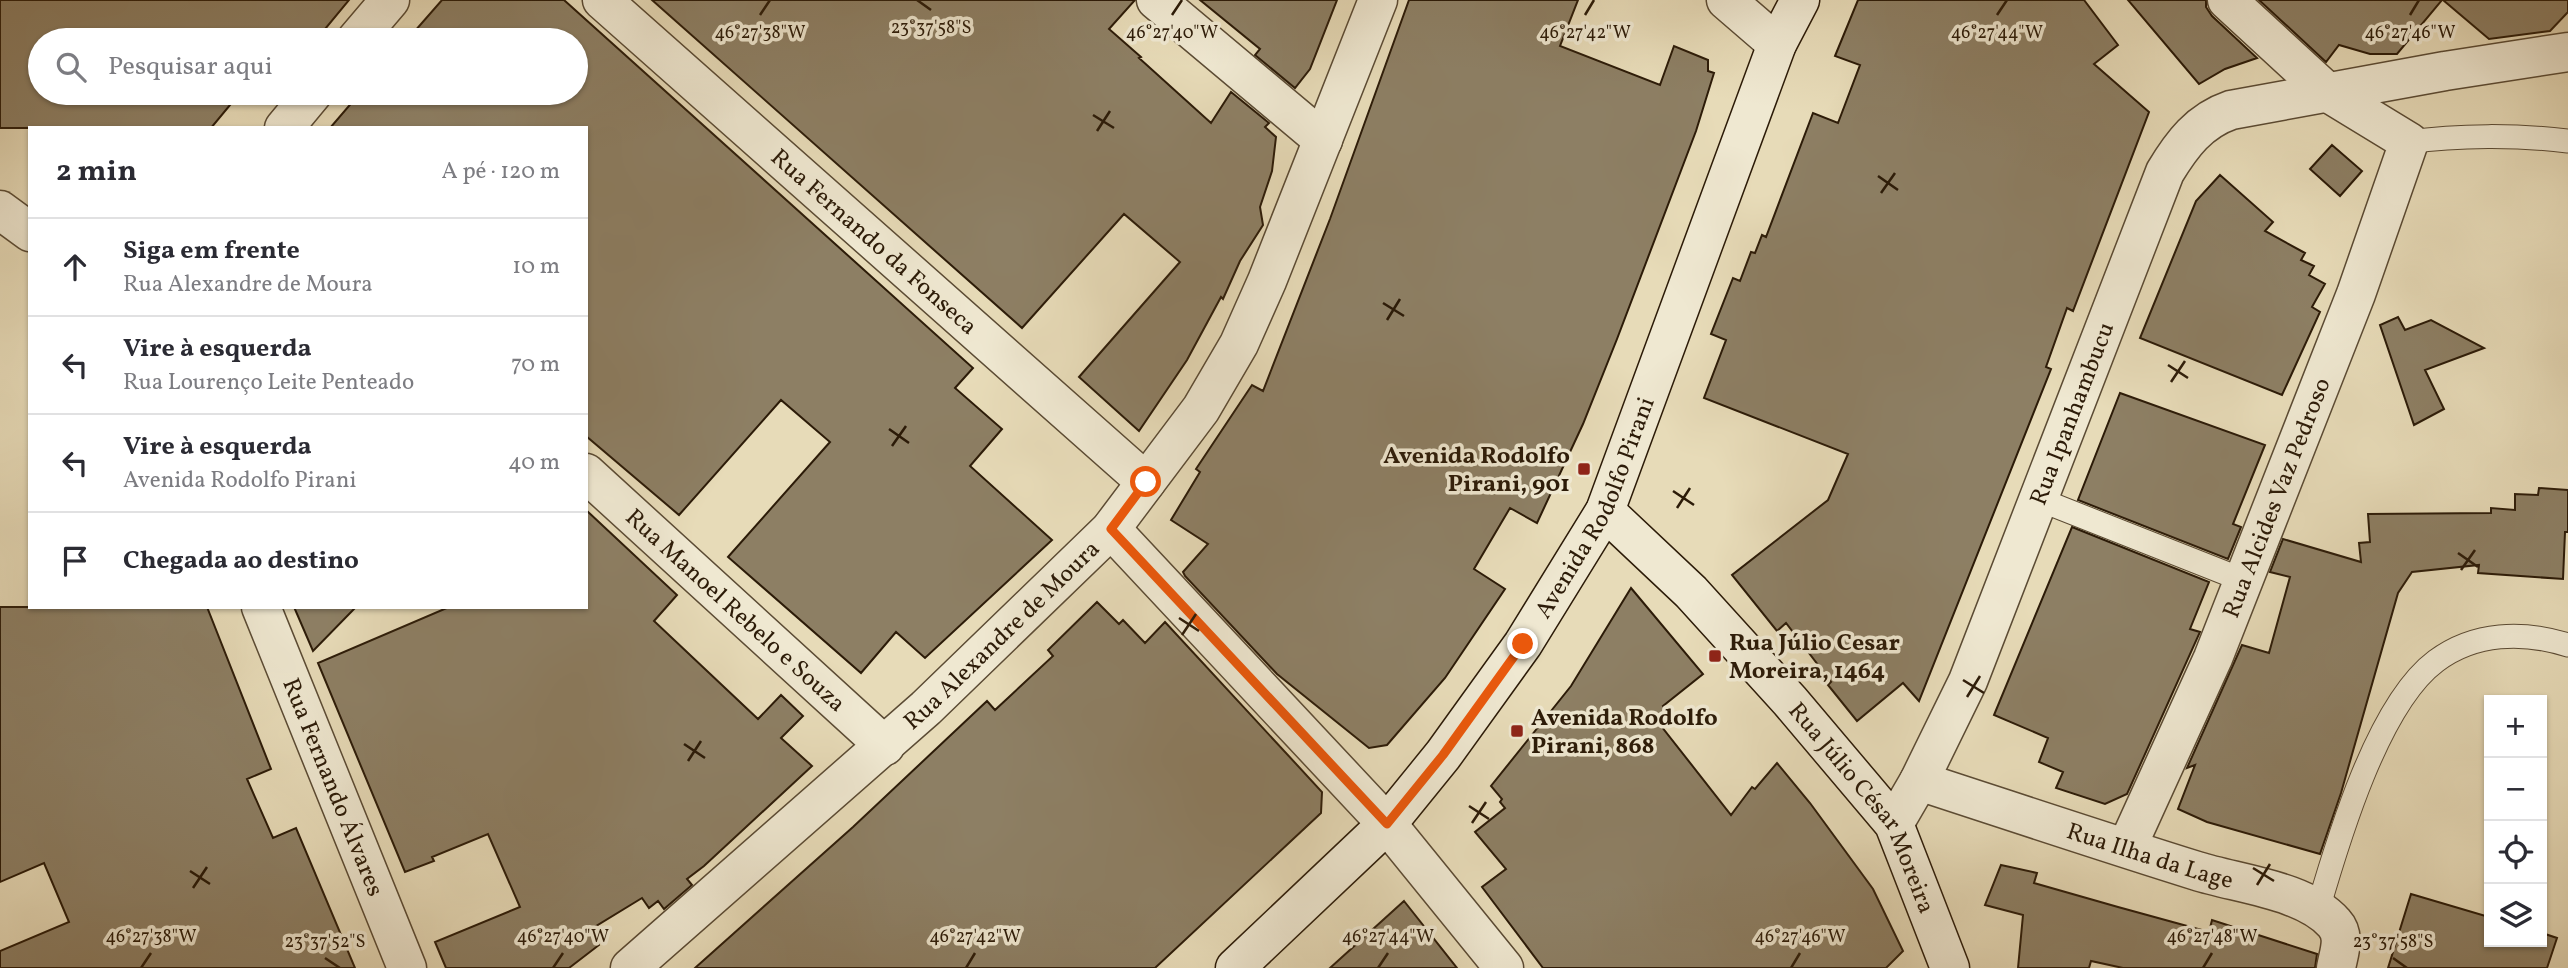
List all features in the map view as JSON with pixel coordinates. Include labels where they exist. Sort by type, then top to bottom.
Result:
[{"type":"street","points":[[366,28],[390,0]]},
{"type":"street","name":"Rua Fernando da Fonseca","points":[[602,0],[1146,482]]},
{"type":"street","points":[[1156,0],[1322,140]]},
{"type":"street","name":"Rua Alexandre de Moura","points":[[630,968],[885,746],[1111,529],[1201,409],[1239,344],[1267,281],[1378,0]]},
{"type":"street","points":[[1726,0],[1777,44]]},
{"type":"street","name":"Avenida Rodolfo Pirani","points":[[1235,968],[1387,824],[1443,755],[1523,644],[1605,511],[1777,44],[1800,0]]},
{"type":"street","points":[[2227,0],[2327,92],[2409,142]]},
{"type":"street","name":"Rua Ipanhambucu","points":[[1894,824],[1919,781],[1968,681],[2165,172],[2195,130],[2212,116],[2231,110],[2541,54],[2568,52]]},
{"type":"street","points":[[286,126],[303,105]]},
{"type":"street","name":"Rua Alcides Vaz Pedroso","points":[[2127,847],[2213,658],[2356,293],[2409,142]]},
{"type":"street","points":[[0,210],[28,231]]},
{"type":"street","name":"Rua Manoel Rebelo e Souza","points":[[588,475],[885,746]]},
{"type":"street","name":"Rua Júlio César Moreira","points":[[1605,511],[1700,602],[1790,701],[1894,824],[1950,968]]},
{"type":"street","points":[[1111,529],[1387,824],[1504,968]]},
{"type":"street","name":"Rua Fernando Álvares","points":[[262,609],[407,968]]},
{"type":"street","name":"Rua Ilha da Lage","points":[[1919,781],[2198,871],[2297,899],[2318,909],[2336,925],[2342,940],[2336,968]]},
{"type":"lane","points":[[2409,142],[2466,137],[2568,141]]},
{"type":"lane","points":[[2038,499],[2243,580]]},
{"type":"lane","points":[[2318,909],[2365,769],[2400,704],[2434,662],[2461,645],[2494,636],[2542,637],[2568,645]]},
{"type":"building","points":[[0,0],[349,0],[326,28],[28,28],[28,105],[230,105],[213,126],[0,128]]},
{"type":"building","points":[[442,0],[564,0],[973,368],[955,388],[1002,429],[970,466],[1052,540],[925,658],[896,632],[861,673],[728,557],[830,442],[781,400],[679,515],[588,438],[588,126],[332,126],[350,105],[588,105],[588,28],[418,28]]},
{"type":"building","points":[[652,0],[1135,0],[1109,29],[1141,57],[1139,58],[1211,123],[1231,92],[1269,123],[1265,127],[1276,137],[1272,171],[1260,207],[1263,225],[1240,261],[1223,299],[1221,297],[1187,360],[1139,431],[1079,377],[1180,262],[1124,214],[1022,328]]},
{"type":"building","points":[[1200,0],[1337,0],[1310,69],[1295,88],[1255,55],[1260,49]]},
{"type":"building","points":[[1409,0],[1578,0],[1560,46],[1660,85],[1674,46],[1708,60],[1708,71],[1714,73],[1696,131],[1617,339],[1583,424],[1537,523],[1510,508],[1474,569],[1505,589],[1445,678],[1387,745],[1369,748],[1277,674],[1185,576],[1183,572],[1208,544],[1171,520],[1200,472],[1196,469],[1252,385],[1263,391],[1330,219]]},
{"type":"building","points":[[1858,0],[2084,0],[2118,45],[2094,64],[2149,112],[2073,311],[2067,308],[2046,367],[2051,369],[1919,701],[1903,683],[1857,721],[1828,685],[1831,682],[1786,623],[1777,631],[1732,575],[1828,500],[1848,454],[1704,398],[1726,340],[1711,334],[1733,278],[1740,281],[1751,252],[1755,253],[1762,235],[1766,237],[1813,113],[1838,123],[1860,65],[1835,56]]},
{"type":"building","points":[[2128,0],[2206,0],[2206,7],[2212,16],[2257,58],[2225,69],[2199,84]]},
{"type":"building","points":[[2259,0],[2442,0],[2397,54],[2370,54],[2339,45],[2326,62]]},
{"type":"building","points":[[2443,0],[2568,0],[2568,12],[2550,31],[2489,39]]},
{"type":"building","points":[[2332,145],[2362,171],[2340,196],[2310,169]]},
{"type":"building","points":[[2220,175],[2273,222],[2265,231],[2305,253],[2301,260],[2314,266],[2309,275],[2325,284],[2312,307],[2320,312],[2282,395],[2140,338],[2196,201]]},
{"type":"building","points":[[2398,317],[2405,330],[2431,320],[2484,348],[2425,370],[2444,409],[2414,425],[2380,325]]},
{"type":"building","points":[[2120,393],[2265,445],[2233,524],[2241,527],[2228,559],[2078,500]]},
{"type":"building","points":[[2539,488],[2568,490],[2568,532],[2565,532],[2563,579],[2478,573],[2479,565],[2412,572],[2398,593],[2341,793],[2320,854],[2207,822],[2178,809],[2195,765],[2187,768],[2242,645],[2269,653],[2290,577],[2270,572],[2283,539],[2361,562],[2359,543],[2370,542],[2368,514],[2491,513],[2491,508],[2515,510],[2515,494],[2538,495]]},
{"type":"building","points":[[588,512],[677,595],[654,621],[758,719],[781,695],[803,716],[781,738],[812,766],[687,879],[692,885],[664,909],[658,901],[649,908],[642,898],[593,928],[599,945],[569,968],[446,968],[435,942],[520,907],[488,834],[432,857],[434,861],[405,872],[318,663],[444,609],[588,609]]},
{"type":"building","points":[[2072,527],[2209,582],[2190,629],[2200,632],[2127,794],[2105,804],[2056,788],[2063,772],[2039,762],[2048,738],[1994,715]]},
{"type":"building","points":[[1631,588],[1703,674],[1663,706],[1669,715],[1658,722],[1731,815],[1752,787],[1755,789],[1777,763],[1873,889],[1903,951],[1886,968],[1543,968],[1482,887],[1506,869],[1475,832],[1505,808],[1500,802],[1502,799],[1491,786],[1571,686]]},
{"type":"building","points":[[1097,602],[1119,624],[1123,620],[1145,643],[1165,622],[1322,792],[1321,813],[1155,968],[695,968],[853,827],[987,701],[995,710],[1053,656],[1048,650]]},
{"type":"building","points":[[0,607],[208,609],[271,769],[247,779],[273,838],[296,828],[355,968],[0,968],[0,951],[69,922],[44,863],[0,882]]},
{"type":"building","points":[[295,609],[354,609],[313,651]]},
{"type":"building","points":[[2001,865],[2037,873],[2034,883],[2118,907],[2209,932],[2212,920],[2317,954],[2315,968],[2123,968],[2091,961],[2089,968],[2018,968],[2023,915],[1985,905]]},
{"type":"building","points":[[2411,894],[2484,916],[2484,947],[2547,947],[2547,935],[2557,938],[2547,968],[2388,968]]},
{"type":"building","points":[[1404,901],[1457,968],[1330,968]]},
{"type":"place","name":"Avenida Rodolfo Pirani, 901","points":[[1584,469]]},
{"type":"place","name":"Rua Júlio Cesar Moreira, 1464","points":[[1715,656]]},
{"type":"place","name":"Avenida Rodolfo Pirani, 868","points":[[1517,731]]},
{"type":"route","points":[[1146,482],[1111,529],[1387,824],[1443,755],[1523,644]]}]
